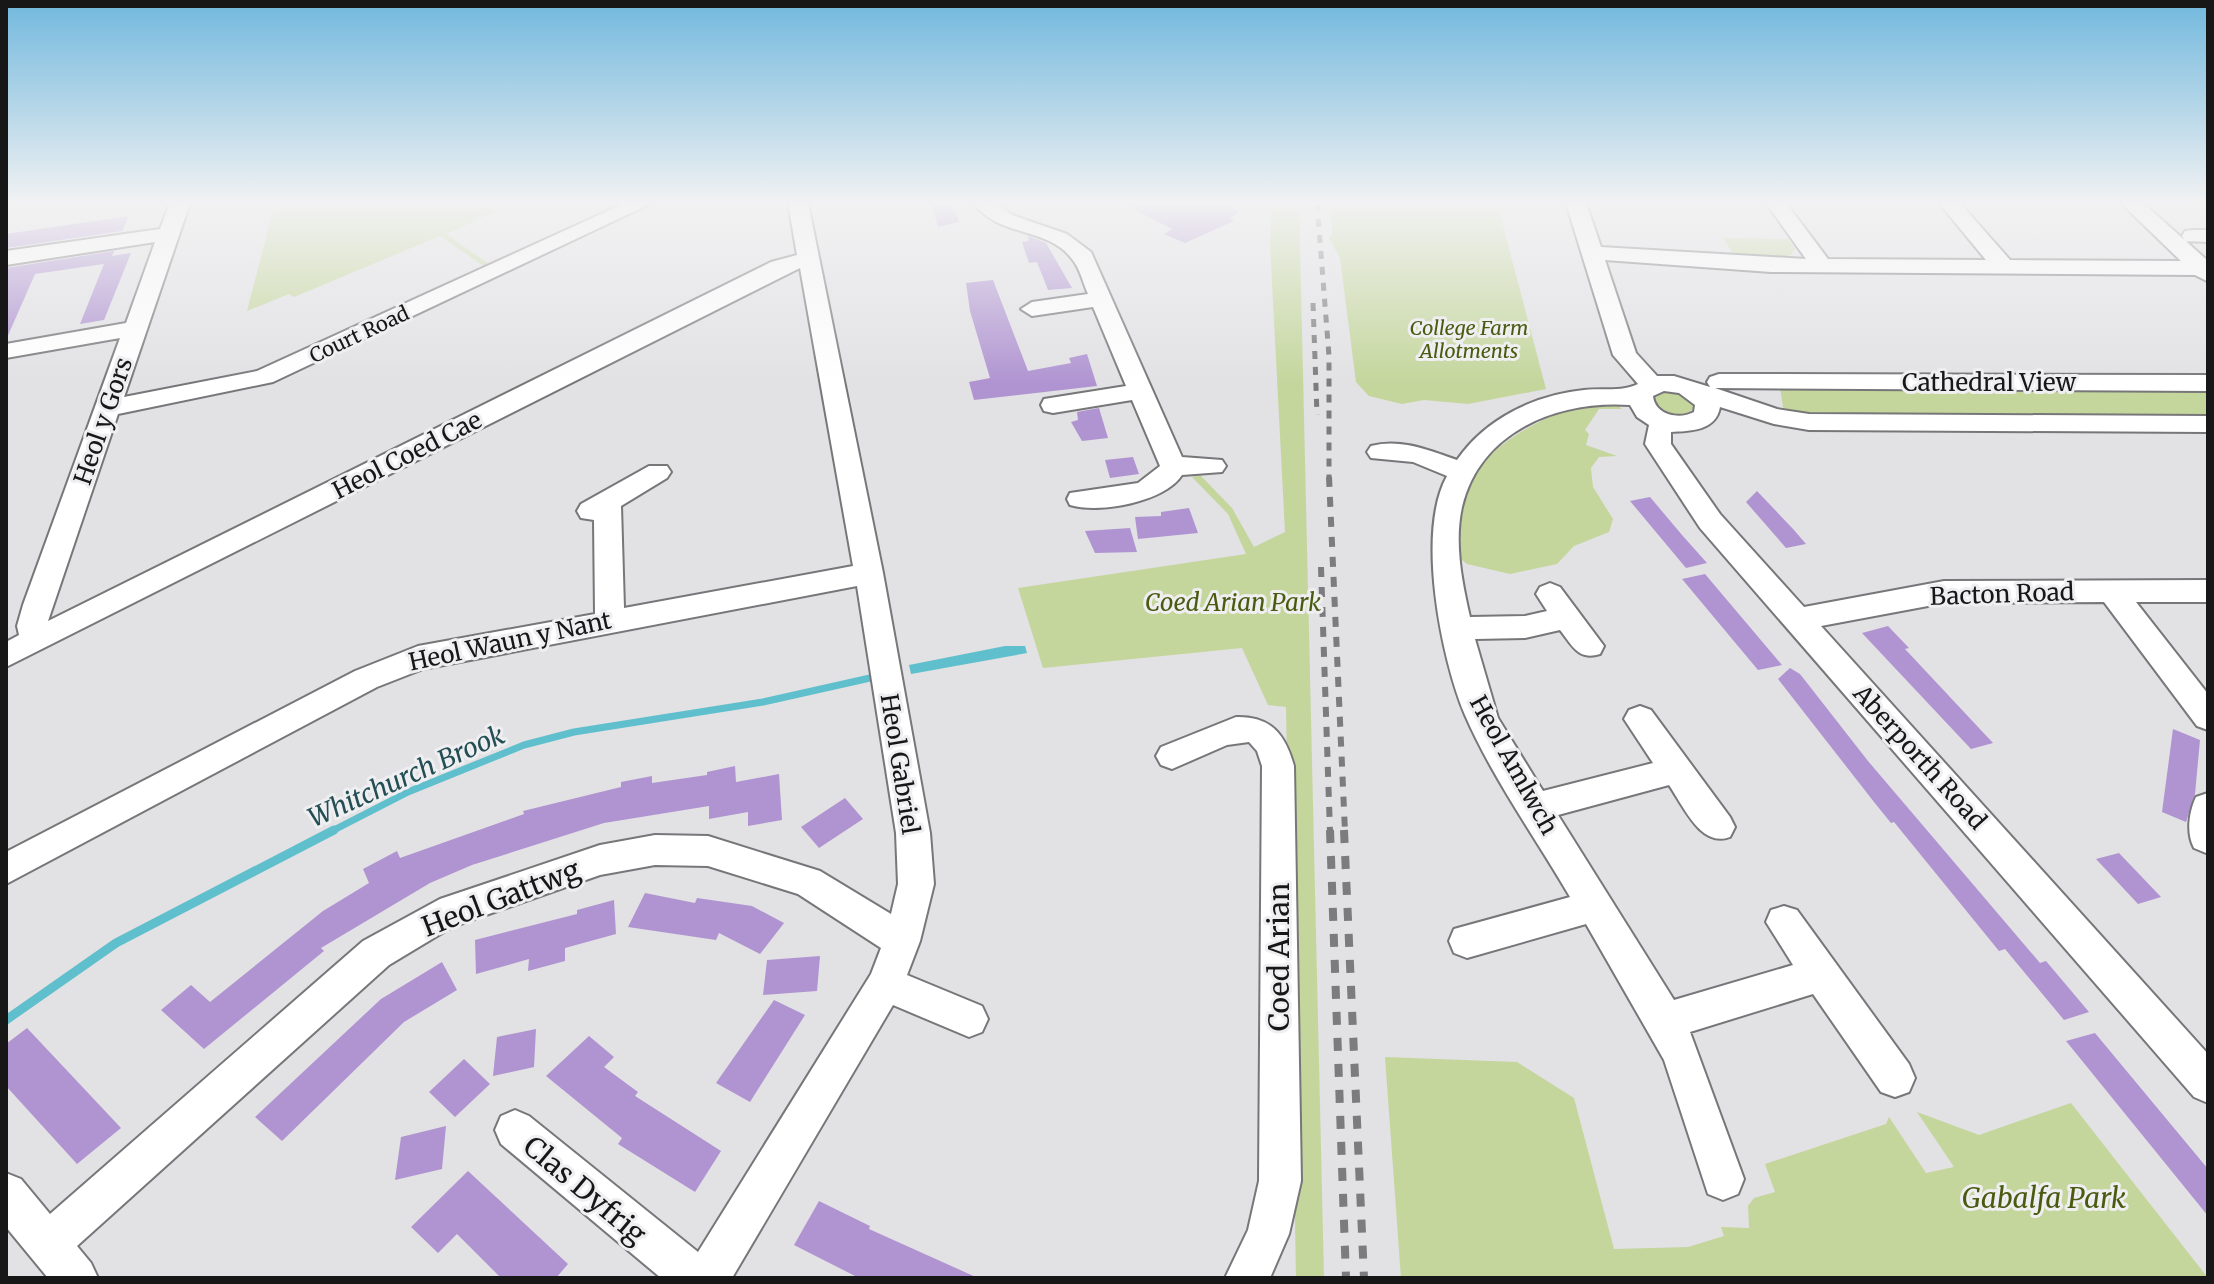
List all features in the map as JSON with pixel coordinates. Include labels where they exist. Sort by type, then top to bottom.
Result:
[{"type":"street","name":"Heol y Gors","points":[[35,641],[32,626],[38,605],[158,263]]},
{"type":"street","name":"Court Road","points":[[108,408],[264,377],[512,263]]},
{"type":"street","name":"Heol Coed Cae","points":[[6,655],[779,267],[794,263]]},
{"type":"street","name":"Heol Gabriel","points":[[709,1276],[885,984],[902,941],[916,884],[869,573],[810,263]]},
{"type":"street","points":[[1083,263],[1103,299],[1173,466]]},
{"type":"street","points":[[1595,263],[1625,355],[1645,391],[1647,412],[1666,422]]},
{"type":"street","points":[[1768,263],[2004,267],[2078,263]]},
{"type":"street","points":[[2000,263],[2004,267]]},
{"type":"street","points":[[1032,309],[1103,299]]},
{"type":"street","points":[[6,351],[134,329]]},
{"type":"street","name":"Cathedral View","points":[[1719,382],[2208,383]]},
{"type":"street","points":[[1770,382],[1774,416]]},
{"type":"street","name":"Cathedral View","points":[[1645,391],[1670,383],[1774,416]]},
{"type":"street","points":[[1691,389],[1704,399],[1706,416]]},
{"type":"street","points":[[1053,405],[1141,391]]},
{"type":"street","name":"Heol Amlwch","points":[[1645,391],[1591,395],[1550,403],[1493,436],[1462,472],[1447,508],[1443,537],[1458,628],[1475,702],[1665,1021],[1682,1057],[1723,1179]]},
{"type":"street","name":"Cathedral View","points":[[1666,422],[1685,425],[1706,416],[1774,416],[1823,423],[2208,424]]},
{"type":"street","name":"Aberporth Road","points":[[1666,422],[1658,431],[1658,444],[1673,472],[1710,521],[2208,1083]]},
{"type":"street","points":[[1380,452],[1416,454],[1462,472]]},
{"type":"street","points":[[1173,466],[1213,466]]},
{"type":"street","points":[[1080,499],[1133,494],[1165,478],[1173,466]]},
{"type":"street","points":[[610,620],[598,508],[658,472]]},
{"type":"street","name":"Heol Waun y Nant","points":[[6,869],[391,667],[450,649],[869,573]]},
{"type":"street","points":[[2112,591],[2208,717]]},
{"type":"street","name":"Bacton Road","points":[[1798,619],[1944,592],[2208,591]]},
{"type":"street","points":[[1458,628],[1525,627],[1558,606],[1589,646]]},
{"type":"street","points":[[1640,719],[1718,827]]},
{"type":"street","name":"Coed Arian","points":[[1172,756],[1229,732],[1248,729],[1265,734],[1271,741],[1278,766],[1280,1181],[1268,1234],[1247,1278]]},
{"type":"street","points":[[1535,807],[1677,770]]},
{"type":"street","name":"Heol Gattwg","points":[[48,1244],[376,953],[440,915],[513,889],[614,858],[655,850],[708,851],[808,882],[902,941]]},
{"type":"street","points":[[1467,941],[1594,906]]},
{"type":"street","points":[[1784,922],[1895,1078]]},
{"type":"street","points":[[1665,1021],[1821,974]]},
{"type":"street","points":[[885,984],[969,1019]]},
{"type":"street","name":"Clas Dyfrig","points":[[515,1130],[709,1276]]},
{"type":"street","points":[[6,1194],[76,1278]]},
{"type":"green space","points":[[259,263],[376,263],[294,297],[289,294],[247,311]]},
{"type":"green space","name":"Coed Arian Park","points":[[1271,263],[1300,263],[1324,1278],[1296,1278],[1286,707],[1268,705],[1242,648],[1043,668],[1018,588],[1246,554],[1228,514],[1192,477],[1200,475],[1232,508],[1254,547],[1285,532]]},
{"type":"green space","name":"College Farm Allotments","points":[[1341,263],[1513,263],[1546,389],[1468,404],[1424,400],[1402,404],[1369,396],[1356,382]]},
{"type":"green space","points":[[1780,388],[2208,388],[2208,419],[1835,419],[1789,412],[1783,407]]},
{"type":"green space","points":[[1664,391],[1678,392],[1693,403],[1693,410],[1679,416],[1660,410],[1652,398]]},
{"type":"green space","points":[[1584,404],[1618,405],[1622,409],[1599,409],[1585,430],[1589,434],[1586,445],[1617,456],[1599,457],[1591,468],[1593,487],[1613,519],[1609,532],[1574,546],[1557,564],[1510,574],[1467,564],[1433,537],[1432,528],[1460,520],[1463,498],[1472,478],[1503,444],[1543,420]]},
{"type":"green space","name":"Gabalfa Park","points":[[1385,1057],[1517,1062],[1574,1098],[1614,1249],[1688,1247],[1724,1236],[1721,1227],[1749,1228],[1748,1206],[1754,1198],[1775,1192],[1765,1164],[1886,1124],[1889,1117],[1926,1173],[1954,1167],[1917,1112],[1979,1135],[2071,1103],[2208,1278],[1401,1278]]},
{"type":"water","points":[[1005,646],[1025,646],[1027,653],[911,674],[909,665]]},
{"type":"building","points":[[38,263],[127,263],[104,320],[80,324],[104,264],[35,274],[6,340],[6,268]]},
{"type":"building","points":[[1037,263],[1058,263],[1072,288],[1048,290]]},
{"type":"building","points":[[993,280],[1028,371],[1071,363],[1069,358],[1087,354],[1097,386],[974,400],[969,382],[990,378],[970,311],[966,283]]},
{"type":"building","points":[[1099,408],[1108,438],[1082,441],[1071,422],[1078,420],[1077,412]]},
{"type":"building","points":[[1133,457],[1139,474],[1110,478],[1105,460]]},
{"type":"building","points":[[1757,491],[1806,544],[1786,548],[1746,502]]},
{"type":"building","points":[[1650,497],[1707,563],[1686,568],[1630,501]]},
{"type":"building","points":[[1189,508],[1198,533],[1138,539],[1135,517],[1161,516],[1161,512]]},
{"type":"building","points":[[1130,528],[1137,552],[1095,553],[1085,531]]},
{"type":"building","points":[[1705,574],[1782,665],[1758,670],[1682,579]]},
{"type":"building","points":[[1888,626],[1909,648],[1905,649],[1993,743],[1971,749],[1862,633]]},
{"type":"building","points":[[1790,668],[1800,674],[1868,761],[2040,963],[2046,961],[2089,1012],[2064,1020],[2005,949],[1999,951],[1894,822],[1891,823],[1778,679]]},
{"type":"building","points":[[2173,729],[2200,740],[2195,794],[2186,822],[2162,812]]},
{"type":"building","points":[[735,766],[736,782],[779,774],[782,820],[748,826],[748,812],[709,819],[709,806],[604,823],[472,865],[430,883],[321,948],[324,951],[204,1049],[161,1010],[191,985],[210,1002],[323,911],[369,883],[363,869],[397,851],[400,858],[524,814],[523,811],[621,787],[621,782],[652,776],[652,783],[707,775],[707,772]]},
{"type":"building","points":[[845,798],[863,819],[819,848],[801,827]]},
{"type":"building","points":[[2119,853],[2161,897],[2138,904],[2096,859]]},
{"type":"building","points":[[645,893],[695,903],[697,898],[752,906],[784,923],[760,954],[719,933],[716,940],[628,927]]},
{"type":"building","points":[[614,900],[616,934],[565,948],[565,961],[528,971],[529,959],[476,974],[475,940],[577,914],[577,910]]},
{"type":"building","points":[[820,956],[817,991],[763,995],[767,960]]},
{"type":"building","points":[[442,962],[457,990],[404,1022],[282,1141],[255,1117],[381,999]]},
{"type":"building","points":[[774,1000],[805,1015],[750,1102],[716,1083]]},
{"type":"building","points":[[27,1028],[121,1128],[77,1164],[6,1086],[6,1044]]},
{"type":"building","points":[[536,1029],[534,1067],[493,1076],[497,1037]]},
{"type":"building","points":[[2095,1033],[2208,1169],[2208,1216],[2066,1041]]},
{"type":"building","points":[[589,1036],[614,1057],[604,1067],[638,1092],[635,1096],[721,1151],[695,1192],[618,1144],[622,1138],[546,1076]]},
{"type":"building","points":[[464,1059],[490,1084],[455,1117],[429,1092]]},
{"type":"building","points":[[446,1126],[442,1169],[395,1180],[401,1137]]},
{"type":"building","points":[[468,1171],[568,1264],[556,1278],[501,1278],[457,1234],[438,1253],[411,1227]]},
{"type":"building","points":[[819,1201],[870,1226],[869,1229],[978,1278],[859,1278],[794,1245]]},
{"type":"waterway","name":"Whitchurch Brook","points":[[330,832],[408,792],[524,745],[574,732],[763,702],[879,676]]},
{"type":"waterway","name":"Whitchurch Brook","points":[[6,1020],[116,943],[334,830]]},
{"type":"railway","points":[[1322,263],[1329,356],[1329,477]]},
{"type":"railway","points":[[1313,303],[1317,415]]},
{"type":"railway","points":[[1329,477],[1345,832]]},
{"type":"railway","points":[[1321,567],[1330,832]]},
{"type":"railway","points":[[1330,830],[1346,1278]]},
{"type":"railway","points":[[1344,830],[1364,1278]]}]
